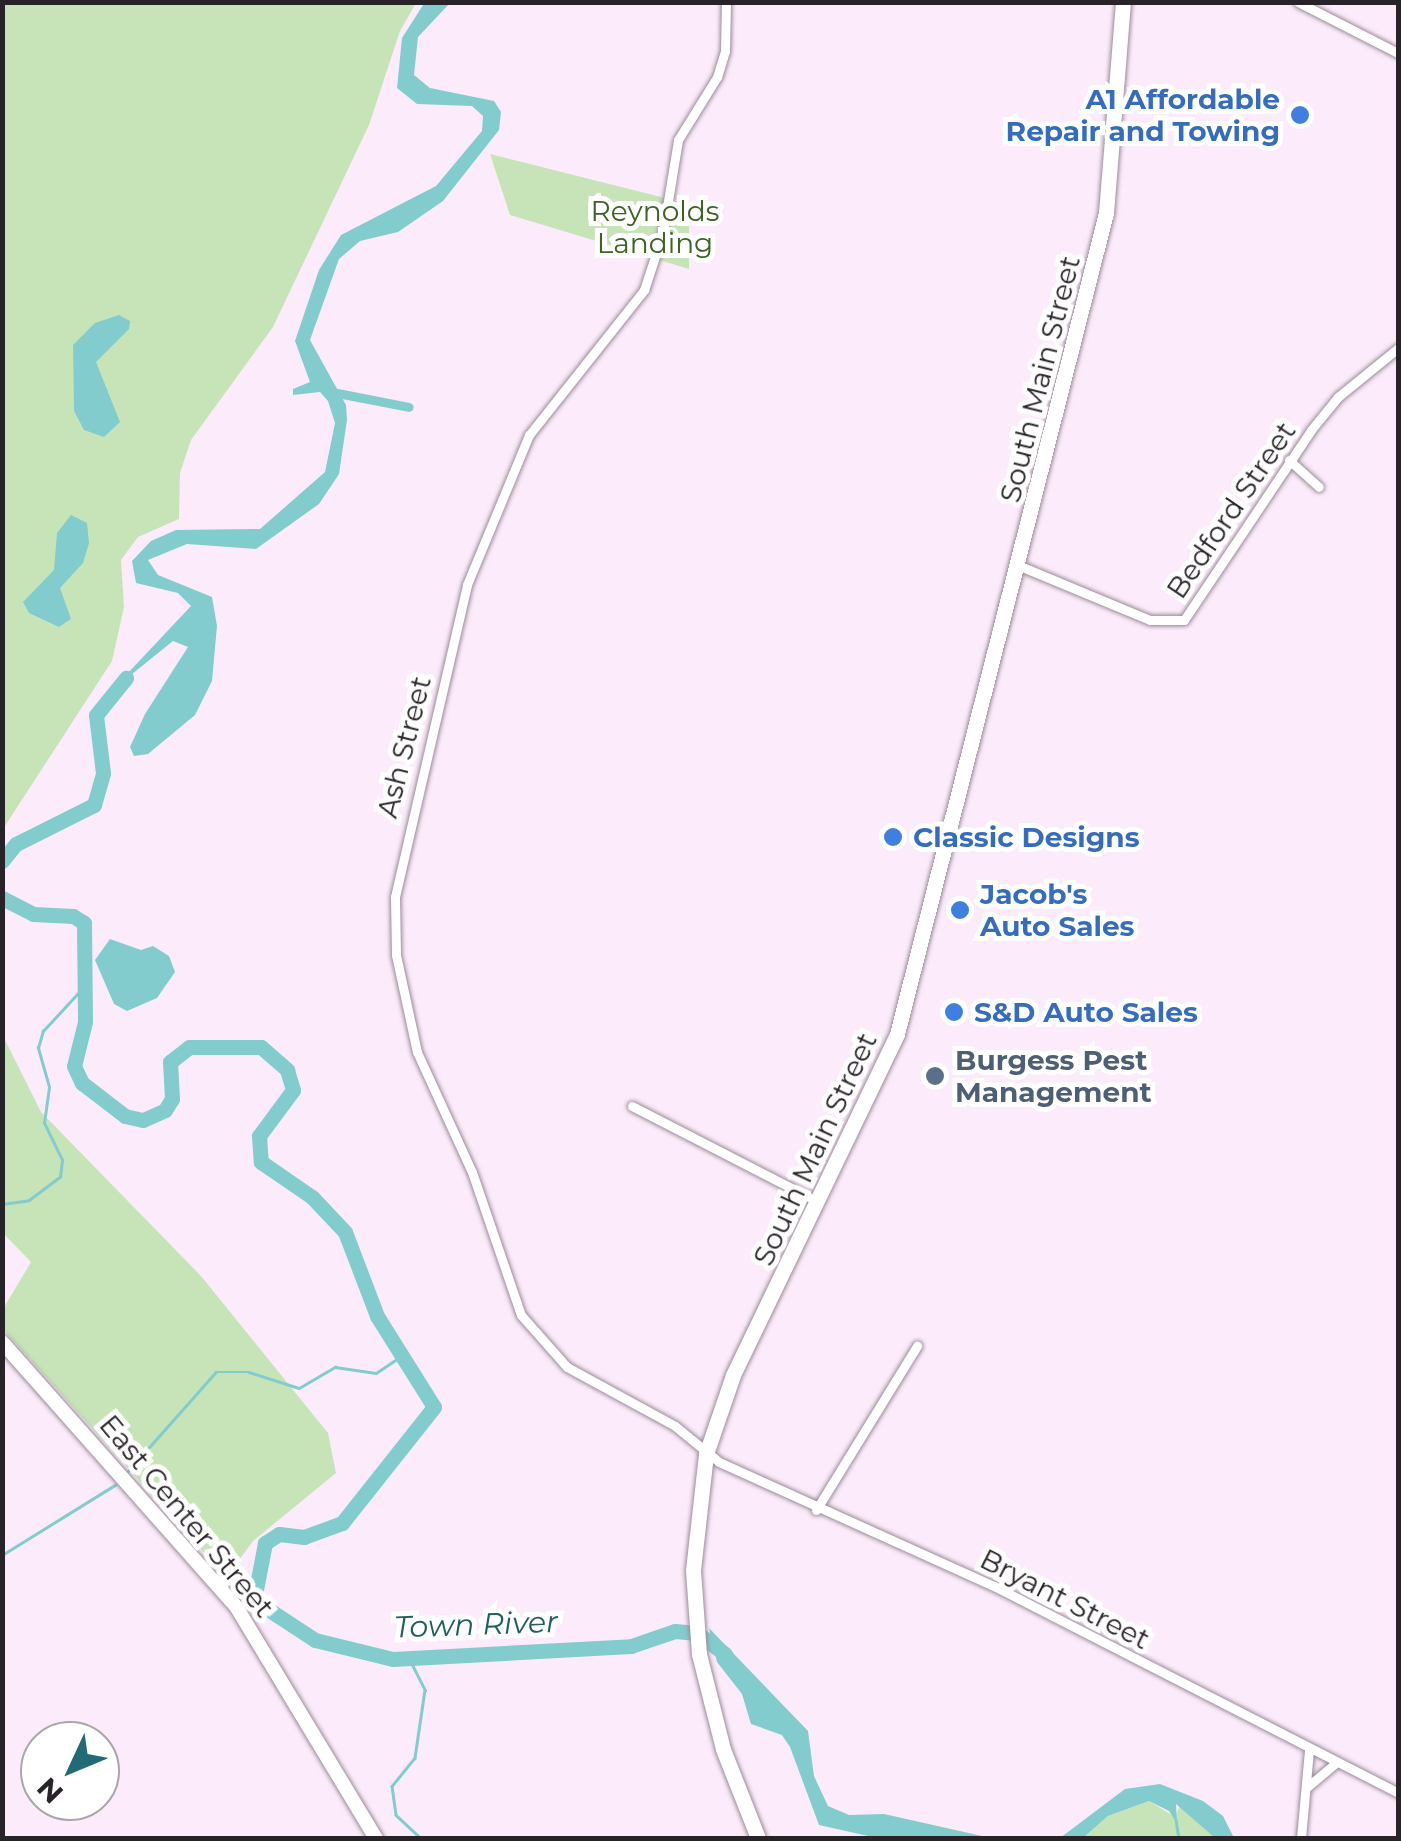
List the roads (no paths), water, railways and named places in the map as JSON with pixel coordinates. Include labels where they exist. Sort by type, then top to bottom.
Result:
[{"type":"main road","name":"South Main Street","points":[[758,1838],[722,1748],[699,1654],[696,1522],[706,1454],[733,1374],[897,1034],[1020,566],[1106,213],[1123,2]]},
{"type":"main road","name":"East Center Street","points":[[2,1342],[238,1608],[376,1838]]},
{"type":"street","name":"Ash Street","points":[[706,1454],[675,1426],[567,1367],[521,1314],[472,1172],[417,1052],[392,929],[426,744],[498,498],[529,435],[644,290],[663,232],[678,140],[717,77],[725,51],[726,2]]},
{"type":"street","points":[[1298,2],[1398,53]]},
{"type":"street","name":"Bedford Street","points":[[1020,566],[1150,620],[1184,620],[1289,460],[1338,397],[1398,348]]},
{"type":"street","points":[[1289,460],[1320,486]]},
{"type":"street","points":[[632,1106],[819,1202]]},
{"type":"street","points":[[816,1510],[916,1346]]},
{"type":"street","name":"Bryant Street","points":[[706,1454],[816,1510],[994,1586],[1398,1793]]},
{"type":"street","points":[[1300,1838],[1309,1750]]},
{"type":"street","points":[[1306,1787],[1336,1763]]},
{"type":"waterway","points":[[332,392],[409,407]]},
{"type":"waterway","name":"Town River","points":[[2,861],[16,844],[94,805],[103,773],[96,715],[126,678]]},
{"type":"waterway","name":"Town River","points":[[2,898],[33,914],[73,916],[84,923],[85,1022],[74,1066],[82,1083],[125,1116],[143,1120],[165,1110],[172,1099],[170,1062],[189,1047],[261,1047],[287,1070],[293,1090],[259,1136],[261,1162],[312,1197],[345,1232],[377,1316],[434,1407],[342,1523],[304,1537],[279,1534],[265,1543],[254,1600],[315,1640],[393,1659],[631,1646],[675,1631],[697,1633],[725,1654]]},
{"type":"waterway","points":[[2,1204],[29,1200],[60,1177],[62,1160],[44,1123],[49,1087],[38,1048],[43,1031],[81,990]]},
{"type":"waterway","points":[[128,1471],[216,1372],[249,1372],[299,1388],[335,1367],[376,1373],[404,1354]]},
{"type":"waterway","points":[[2,1555],[115,1485]]},
{"type":"waterway","points":[[410,1660],[425,1690],[415,1758],[392,1786],[396,1815],[421,1838]]},
{"type":"waterway","points":[[1176,1820],[1179,1838]]},
{"type":"place","name":"A1 Affordable Repair and Towing","points":[[1300,115]]},
{"type":"place","name":"Classic Designs","points":[[893,837]]},
{"type":"place","name":"Jacob's Auto Sales","points":[[960,910]]},
{"type":"place","name":"S&D Auto Sales","points":[[954,1012]]},
{"type":"place","name":"Burgess Pest Management","points":[[935,1076]]},
{"type":"park label","name":"Reynolds Landing","points":[[655,227]]}]
